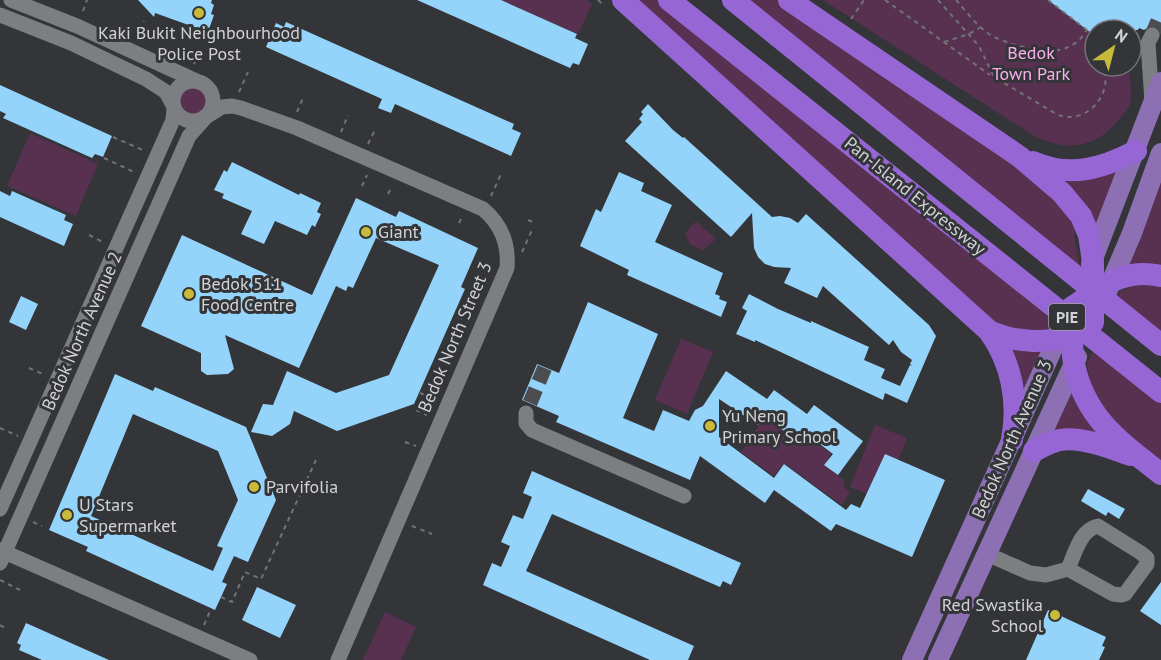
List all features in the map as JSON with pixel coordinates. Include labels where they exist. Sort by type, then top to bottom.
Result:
[{"type":"highway","points":[[623,0],[989,331],[1003,353],[1010,375],[1014,410],[1011,440]]},
{"type":"highway","name":"Pan-Island Expressway","points":[[669,0],[1161,392]]},
{"type":"highway","name":"PIE","points":[[733,0],[1161,345]]},
{"type":"highway","points":[[789,0],[1020,157],[1060,190],[1077,210],[1089,235],[1093,262],[1102,288],[1093,322],[1065,336],[1018,340],[989,331]]},
{"type":"highway","points":[[1020,157],[1052,170],[1071,171],[1102,165],[1136,151]]},
{"type":"highway","points":[[1154,468],[1109,430],[1094,414],[1085,398],[1065,336],[1071,308],[1102,288],[1132,274],[1161,276]]},
{"type":"highway","points":[[1034,452],[1054,441],[1070,439],[1108,447],[1154,468]]},
{"type":"main road","points":[[1071,308],[1093,262],[1161,82]]},
{"type":"main road","points":[[1102,288],[1132,233],[1161,153]]},
{"type":"main road","name":"Bedok North Avenue 3","points":[[938,660],[1093,322]]},
{"type":"main road","name":"Bedok North Avenue 3","points":[[912,660],[1011,440],[1065,336]]},
{"type":"street","points":[[0,15],[71,43],[146,79],[166,92],[177,114],[186,120],[196,121],[205,117],[212,109],[213,99],[210,89],[201,82],[77,26],[11,0]]},
{"type":"street","points":[[1152,35],[1148,43],[1152,105]]},
{"type":"street","points":[[174,107],[173,96],[180,85],[189,81],[201,82]]},
{"type":"street","name":"Bedok North Street 3","points":[[205,117],[218,108],[232,106],[297,128],[483,209],[502,233],[507,252],[507,268],[338,660]]},
{"type":"street","name":"Bedok North Avenue 2","points":[[0,508],[173,120],[174,107]]},
{"type":"street","name":"Bedok North Avenue 2","points":[[2,555],[189,136],[205,117]]},
{"type":"street","points":[[526,413],[526,423],[532,430],[684,496]]},
{"type":"street","points":[[987,554],[1030,573],[1046,575],[1068,569],[1113,594],[1121,596],[1148,564],[1147,558],[1141,553],[1098,526],[1090,528],[1085,533],[1068,569]]},
{"type":"street","points":[[2,555],[250,660]]},
{"type":"path","points":[[84,8],[87,0]]},
{"type":"path","points":[[850,21],[864,0]]},
{"type":"path","points":[[885,0],[994,77],[1051,112],[1071,117],[1088,111],[1103,95],[1106,78]]},
{"type":"path","points":[[938,0],[981,48],[994,77]]},
{"type":"path","points":[[956,0],[981,27],[996,38],[1010,43],[1055,50],[1066,48],[1077,42],[1087,30],[1048,0]]},
{"type":"path","points":[[138,32],[144,21]]},
{"type":"path","points":[[944,42],[969,34],[981,27]]},
{"type":"path","points":[[195,62],[200,50]]},
{"type":"path","points":[[239,92],[248,72]]},
{"type":"path","points":[[297,110],[303,98]]},
{"type":"path","points":[[343,127],[348,116]]},
{"type":"path","points":[[369,143],[376,128]]},
{"type":"path","points":[[113,136],[143,150]]},
{"type":"path","points":[[104,158],[134,172]]},
{"type":"path","points":[[362,186],[367,174]]},
{"type":"path","points":[[492,192],[501,174]]},
{"type":"path","points":[[388,194],[391,188]]},
{"type":"path","points":[[459,223],[462,217]]},
{"type":"path","points":[[528,220],[535,223]]},
{"type":"path","points":[[89,235],[106,243]]},
{"type":"path","points":[[471,291],[481,296]]},
{"type":"path","points":[[458,317],[469,322]]},
{"type":"path","points":[[440,351],[446,354]]},
{"type":"path","points":[[29,369],[45,376]]},
{"type":"path","points":[[420,393],[427,396]]},
{"type":"path","points":[[416,410],[429,415]]},
{"type":"path","points":[[0,428],[16,436]]},
{"type":"path","points":[[405,442],[416,446]]},
{"type":"path","points":[[221,597],[232,602],[245,572],[261,579],[316,460]]},
{"type":"path","points":[[398,520],[432,534]]},
{"type":"path","points":[[0,580],[20,590]]},
{"type":"path","points":[[202,630],[211,609]]},
{"type":"path","points":[[0,625],[5,628]]},
{"type":"green space","points":[[500,0],[587,0],[592,4],[578,34]]},
{"type":"green space","points":[[624,0],[669,0],[1057,310],[1042,340],[1058,338],[1012,439],[1003,353]]},
{"type":"green space","points":[[731,0],[788,0],[1042,166],[1135,151],[1093,261],[1084,223],[1074,234],[1079,263],[1073,274]]},
{"type":"green space","name":"Bedok Town Park","points":[[823,0],[1048,0],[1083,27],[1083,78],[1130,78],[1131,100],[1125,112],[1110,129],[1089,142],[1078,145],[1055,144],[1031,134]]},
{"type":"green space","points":[[193,82],[207,87],[212,101],[207,115],[193,120],[179,115],[174,101],[179,87]]},
{"type":"green space","points":[[30,133],[98,164],[76,216],[7,186]]},
{"type":"green space","points":[[1161,155],[1161,345],[1113,306],[1120,291],[1137,285],[1112,281]]},
{"type":"green space","points":[[697,222],[716,239],[703,250],[690,244],[685,234]]},
{"type":"green space","points":[[681,339],[713,352],[687,414],[655,400]]},
{"type":"green space","points":[[1097,342],[1161,393],[1161,473],[1146,461],[1048,443],[1074,363],[1091,384],[1087,365]]},
{"type":"green space","points":[[764,418],[799,442],[805,434],[831,454],[824,465],[845,481],[843,486],[850,492],[842,505],[784,463],[774,476],[741,452]]},
{"type":"green space","points":[[875,425],[907,438],[882,500],[850,487]]},
{"type":"green space","points":[[385,612],[416,627],[401,660],[363,660]]},
{"type":"building","points":[[138,0],[212,0],[211,3],[214,5],[211,14],[214,15],[208,32],[155,13],[154,17]]},
{"type":"building","points":[[417,0],[501,0],[577,34],[575,38],[588,44],[579,65],[573,63],[570,68]]},
{"type":"building","points":[[1048,0],[1161,0],[1161,32],[1152,25],[1143,30],[1143,18],[1083,18],[1083,27]]},
{"type":"building","points":[[286,22],[514,124],[512,129],[521,133],[511,156],[395,104],[391,113],[378,108],[382,99],[266,47],[276,23],[284,27]]},
{"type":"building","points":[[0,85],[112,136],[103,157],[95,154],[92,158],[3,118],[6,114],[0,111]]},
{"type":"building","points":[[648,104],[673,130],[684,137],[772,217],[790,218],[798,223],[806,214],[929,325],[936,336],[907,403],[885,393],[883,400],[755,340],[755,342],[736,334],[747,311],[742,308],[749,294],[778,309],[869,347],[864,360],[885,369],[881,378],[900,386],[910,365],[913,366],[910,364],[912,360],[901,352],[893,340],[889,345],[823,286],[817,298],[784,283],[791,268],[765,264],[758,257],[754,248],[752,213],[731,237],[625,141],[642,122],[639,119],[643,114],[641,112]]},
{"type":"building","points":[[232,162],[299,195],[300,193],[321,203],[317,212],[321,214],[315,227],[312,225],[307,235],[275,221],[264,244],[241,234],[252,211],[222,198],[224,194],[214,190],[224,170],[227,172]]},
{"type":"building","points":[[619,172],[644,183],[641,191],[672,205],[655,242],[723,273],[715,294],[720,296],[719,299],[727,302],[721,317],[627,275],[629,270],[580,246],[596,209],[601,212]]},
{"type":"building","points":[[0,191],[10,196],[12,191],[66,215],[64,220],[73,224],[64,246],[0,217]]},
{"type":"building","points":[[356,198],[396,217],[399,211],[478,248],[461,287],[465,289],[414,404],[337,431],[294,411],[290,424],[272,436],[251,432],[263,404],[273,405],[287,371],[336,393],[389,375],[439,265],[376,238],[353,288],[348,286],[346,291],[336,286],[299,368],[225,335],[234,369],[228,374],[207,375],[201,371],[201,353],[141,326],[182,235],[312,295]]},
{"type":"building","points":[[21,296],[38,304],[26,330],[9,322]]},
{"type":"building","points":[[588,302],[658,334],[623,418],[654,431],[663,410],[689,421],[695,410],[703,406],[726,371],[767,399],[774,390],[807,414],[814,405],[863,441],[838,475],[824,465],[833,454],[805,433],[799,441],[764,417],[758,425],[719,399],[719,437],[774,478],[784,464],[846,510],[851,504],[860,508],[885,454],[945,480],[912,557],[836,524],[831,531],[774,490],[765,503],[700,456],[690,480],[556,422],[559,416],[522,400],[537,364],[559,373]]},
{"type":"building","points":[[115,374],[153,391],[155,387],[246,427],[276,500],[248,562],[234,556],[222,582],[227,584],[215,610],[86,551],[88,547],[49,530]],"holes":[[[133,414],[218,451],[238,500],[217,546],[223,548],[213,571],[91,516]]]},
{"type":"building","points":[[532,471],[741,563],[731,585],[723,581],[720,587],[552,514],[526,571],[694,646],[688,660],[650,660],[483,585],[492,563],[501,567],[510,546],[501,542],[513,515],[523,519],[532,497],[523,493]]},
{"type":"building","points":[[1088,489],[1125,509],[1119,519],[1108,512],[1106,516],[1081,501]]},
{"type":"building","points":[[1161,582],[1161,625],[1140,611]]},
{"type":"building","points":[[257,587],[296,605],[280,638],[242,620]]},
{"type":"building","points":[[1048,610],[1106,637],[1102,646],[1105,647],[1099,660],[1026,660]]},
{"type":"building","points":[[26,623],[109,660],[42,660],[19,650],[21,645],[17,643]]},
{"type":"tunnel","points":[[1152,35],[1161,14]]},
{"type":"tunnel","points":[[530,403],[545,367]]},
{"type":"place","name":"Kaki Bukit Neighbourhood Police Post","points":[[199,13]]},
{"type":"place","name":"Giant","points":[[366,232]]},
{"type":"place","name":"Bedok 511 Food Centre","points":[[189,294]]},
{"type":"place","name":"Yu Neng Primary School","points":[[710,426]]},
{"type":"place","name":"Parvifolia","points":[[254,487]]},
{"type":"place","name":"U Stars Supermarket","points":[[67,515]]},
{"type":"place","name":"Red Swastika School","points":[[1055,615]]}]
